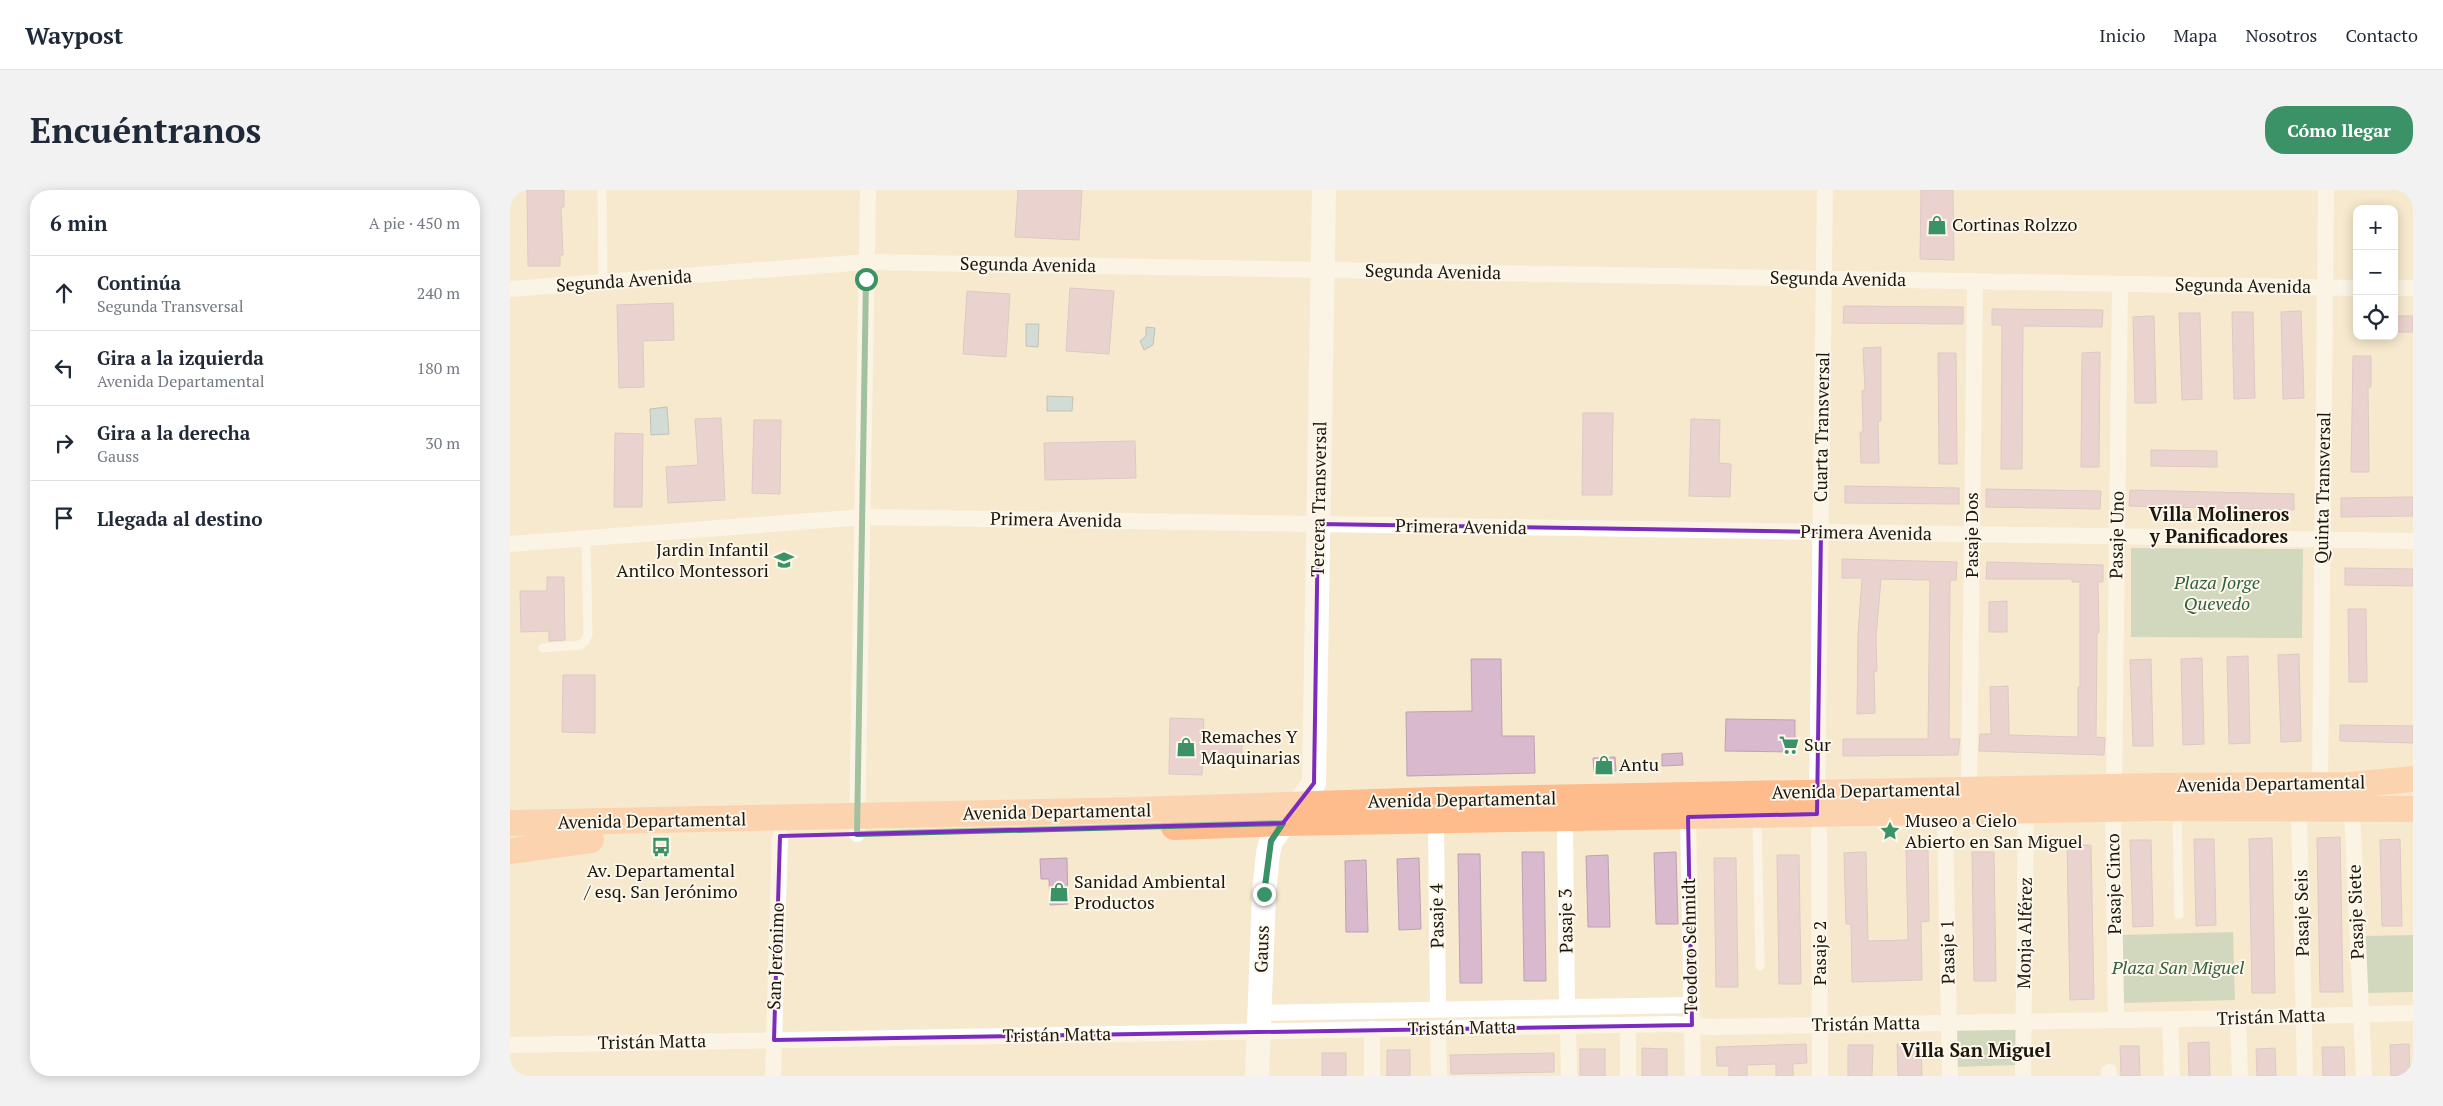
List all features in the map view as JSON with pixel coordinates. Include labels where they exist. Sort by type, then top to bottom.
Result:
[{"type":"main road","name":"Avenida Departamental","points":[[510,823],[858,825],[1283,823],[1757,816],[2026,800],[2114,798],[2413,779]]},
{"type":"main road","name":"Avenida Departamental","points":[[510,840],[780,836],[858,825],[1301,803],[1818,812],[1969,789],[2026,800]]},
{"type":"main road","name":"Avenida Departamental","points":[[2114,798],[2177,808],[2413,809]]},
{"type":"main road","points":[[510,851],[591,840]]},
{"type":"street","points":[[858,825],[868,190]]},
{"type":"street","name":"Tercera Transversal","points":[[1301,803],[1314,783],[1324,190]]},
{"type":"street","name":"Cuarta Transversal","points":[[1818,812],[1825,190]]},
{"type":"street","name":"Quinta Transversal","points":[[2320,785],[2326,190]]},
{"type":"street","name":"Segunda Avenida","points":[[510,290],[867,262],[2353,288]]},
{"type":"street","name":"Pasaje Dos","points":[[1969,789],[1975,281]]},
{"type":"street","name":"Pasaje Uno","points":[[2114,798],[2120,284]]},
{"type":"street","points":[[2398,288],[2413,288]]},
{"type":"street","name":"Primera Avenida","points":[[510,544],[864,518],[2413,541]]},
{"type":"street","name":"Pasaje Cinco","points":[[2114,798],[2116,1020]]},
{"type":"street","name":"Monja Alférez","points":[[2022,1076],[2026,800]]},
{"type":"street","name":"Gauss","points":[[1257,1076],[1264,894],[1268,853],[1271,841],[1283,823],[1301,803]]},
{"type":"street","name":"Pasaje Seis","points":[[2299,810],[2306,1076]]},
{"type":"street","name":"Pasaje Siete","points":[[2352,810],[2364,1076]]},
{"type":"street","name":"Pasaje 2","points":[[1818,812],[1820,1076]]},
{"type":"street","name":"Teodoro Schmidt","points":[[1688,817],[1693,1076]]},
{"type":"street","name":"Pasaje 4","points":[[1436,822],[1438,1009]]},
{"type":"street","name":"Pasaje 1","points":[[1945,828],[1950,1076]]},
{"type":"street","name":"Pasaje 3","points":[[1565,834],[1567,1007]]},
{"type":"street","name":"San Jerónimo","points":[[773,1076],[780,836]]},
{"type":"street","name":"Tristán Matta","points":[[510,1045],[774,1040],[1259,1022],[1438,1009],[1692,1005]]},
{"type":"street","name":"Tristán Matta","points":[[1259,1022],[1372,1029],[1628,1025],[1692,1025],[1710,1027],[2238,1018],[2413,1013]]},
{"type":"street","points":[[2238,1018],[2240,1076]]},
{"type":"street","points":[[2170,1019],[2172,1076]]},
{"type":"street","points":[[1628,1025],[1628,1076]]},
{"type":"street","points":[[1568,1026],[1569,1076]]},
{"type":"street","points":[[1438,1028],[1439,1076]]},
{"type":"street","points":[[1372,1029],[1372,1076]]},
{"type":"lane","points":[[602,190],[603,282]]},
{"type":"lane","points":[[543,648],[580,645],[588,635],[586,538]]},
{"type":"lane","points":[[2177,808],[2180,915]]},
{"type":"lane","points":[[1757,816],[1760,966]]},
{"type":"highlighted area","points":[[1318,524],[1821,532],[1817,814],[1688,817],[1692,1025],[774,1040],[780,836],[1283,823],[1314,783]]},
{"type":"green space","name":"Plaza Jorge Quevedo","points":[[2131,548],[2303,549],[2302,638],[2131,637]]},
{"type":"green space","name":"Plaza San Miguel","points":[[2233,932],[2235,1000],[2124,1003],[2122,935]]},
{"type":"green space","points":[[2413,935],[2413,992],[2366,993],[2365,936]]},
{"type":"green space","points":[[2017,1028],[2018,1065],[1954,1067],[1953,1030]]},
{"type":"water","points":[[1026,324],[1039,324],[1038,347],[1026,346]]},
{"type":"water","points":[[1146,327],[1155,328],[1153,345],[1144,350],[1140,341],[1146,336]]},
{"type":"water","points":[[1047,396],[1073,397],[1072,411],[1047,411]]},
{"type":"water","points":[[667,407],[669,434],[651,435],[650,409]]},
{"type":"building","points":[[527,190],[564,190],[564,207],[561,207],[563,255],[560,255],[560,266],[528,266]]},
{"type":"building","points":[[1018,190],[1082,190],[1079,240],[1015,237]]},
{"type":"building","name":"Cortinas Rolzzo","points":[[1921,190],[1953,190],[1954,260],[1920,259]]},
{"type":"building","points":[[1070,288],[1114,291],[1109,354],[1066,351]]},
{"type":"building","points":[[967,291],[1010,294],[1006,357],[963,354]]},
{"type":"building","points":[[673,303],[674,340],[643,341],[644,387],[619,388],[617,305]]},
{"type":"building","points":[[1844,306],[1963,307],[1963,324],[1843,323]]},
{"type":"building","points":[[1992,309],[2103,310],[2102,327],[2023,326],[2022,469],[2001,469],[2002,325],[1992,325]]},
{"type":"building","points":[[2301,311],[2304,398],[2283,399],[2281,312]]},
{"type":"building","points":[[2232,312],[2253,312],[2255,398],[2234,399]]},
{"type":"building","points":[[2179,313],[2200,313],[2202,399],[2182,400]]},
{"type":"building","points":[[2154,316],[2156,403],[2135,403],[2133,317]]},
{"type":"building","points":[[2398,316],[2413,316],[2413,332],[2398,332]]},
{"type":"building","points":[[1881,347],[1881,421],[1878,421],[1879,463],[1861,463],[1860,432],[1863,432],[1862,391],[1865,390],[1863,348]]},
{"type":"building","points":[[2100,352],[2099,467],[2081,467],[2082,353]]},
{"type":"building","points":[[1938,353],[1956,353],[1957,464],[1939,464]]},
{"type":"building","points":[[2353,356],[2371,356],[2371,387],[2368,387],[2369,472],[2351,472]]},
{"type":"building","points":[[1583,413],[1613,413],[1612,495],[1582,495]]},
{"type":"building","points":[[721,418],[725,500],[668,503],[666,467],[698,465],[695,419]]},
{"type":"building","points":[[1691,419],[1720,420],[1719,463],[1731,464],[1730,497],[1689,496]]},
{"type":"building","points":[[754,420],[781,420],[780,494],[752,493]]},
{"type":"building","points":[[615,433],[643,434],[642,507],[614,507]]},
{"type":"building","points":[[1135,441],[1136,478],[1045,480],[1044,443]]},
{"type":"building","points":[[2151,450],[2217,451],[2217,467],[2151,466]]},
{"type":"building","points":[[1845,486],[1959,488],[1959,504],[1845,503]]},
{"type":"building","points":[[1986,489],[2101,491],[2100,509],[1986,507]]},
{"type":"building","points":[[2130,490],[2294,494],[2294,510],[2129,506]]},
{"type":"building","points":[[2413,497],[2413,516],[2341,517],[2341,498]]},
{"type":"building","points":[[1842,559],[1957,562],[1956,580],[1950,580],[1949,739],[1960,739],[1958,755],[1843,756],[1843,739],[1928,739],[1930,580],[1881,579],[1876,637],[1877,671],[1874,671],[1875,713],[1857,714],[1858,634],[1862,578],[1842,578]]},
{"type":"building","points":[[1987,562],[2103,565],[2103,582],[2098,582],[2099,633],[2097,633],[2096,737],[2105,738],[2104,755],[1979,751],[1980,734],[1991,734],[1990,687],[2008,686],[2009,735],[2078,737],[2080,582],[2072,582],[2072,579],[1986,579]]},
{"type":"building","points":[[2345,568],[2413,569],[2413,586],[2345,585]]},
{"type":"building","points":[[547,577],[564,577],[565,640],[549,641],[549,631],[521,632],[520,591],[547,591]]},
{"type":"building","points":[[2007,601],[2007,632],[1989,632],[1989,602]]},
{"type":"building","points":[[2348,609],[2366,609],[2367,682],[2349,682]]},
{"type":"building","points":[[2299,654],[2301,741],[2281,742],[2278,655]]},
{"type":"building","points":[[2248,656],[2250,743],[2229,744],[2227,657]]},
{"type":"building","points":[[2202,658],[2204,744],[2183,745],[2181,659]]},
{"type":"building","points":[[1471,659],[1501,659],[1502,736],[1534,736],[1535,773],[1407,776],[1406,712],[1472,711]]},
{"type":"building","points":[[2151,659],[2153,746],[2133,746],[2130,660]]},
{"type":"building","points":[[563,675],[595,675],[595,733],[562,732]]},
{"type":"building","name":"Remaches Y Maquinarias","points":[[1170,718],[1204,719],[1203,736],[1242,737],[1242,755],[1203,754],[1202,775],[1169,774]]},
{"type":"building","points":[[1726,719],[1795,720],[1795,752],[1725,751]]},
{"type":"building","points":[[2340,725],[2413,726],[2413,743],[2340,741]]},
{"type":"building","points":[[1682,753],[1683,765],[1662,766],[1662,754]]},
{"type":"building","name":"Antu","points":[[1615,757],[1616,771],[1594,772],[1593,758]]},
{"type":"building","points":[[2340,837],[2343,992],[2320,992],[2317,838]]},
{"type":"building","points":[[2272,838],[2275,993],[2252,993],[2249,839]]},
{"type":"building","points":[[2194,839],[2214,839],[2216,925],[2196,926]]},
{"type":"building","points":[[2400,839],[2402,926],[2382,926],[2380,840]]},
{"type":"building","points":[[2130,840],[2151,840],[2153,926],[2133,927]]},
{"type":"building","points":[[2067,845],[2091,845],[2094,999],[2070,1000]]},
{"type":"building","points":[[1906,850],[1928,850],[1929,921],[1921,922],[1922,980],[1852,982],[1851,924],[1846,924],[1844,853],[1866,852],[1868,941],[1908,940]]},
{"type":"building","points":[[1522,852],[1544,852],[1546,981],[1524,981]]},
{"type":"building","points":[[1676,852],[1678,924],[1656,924],[1654,853]]},
{"type":"building","points":[[1972,852],[1994,852],[1996,981],[1974,981]]},
{"type":"building","points":[[1458,854],[1480,854],[1482,983],[1460,983]]},
{"type":"building","points":[[1608,855],[1610,927],[1588,927],[1586,856]]},
{"type":"building","points":[[1777,855],[1799,855],[1801,984],[1779,984]]},
{"type":"building","name":"Sanidad Ambiental Productos","points":[[1067,858],[1068,904],[1050,905],[1049,879],[1041,879],[1040,859]]},
{"type":"building","points":[[1419,858],[1421,929],[1399,930],[1397,859]]},
{"type":"building","points":[[1714,858],[1736,858],[1738,987],[1716,987]]},
{"type":"building","points":[[1366,860],[1368,932],[1346,932],[1345,861]]},
{"type":"building","points":[[2209,1042],[2210,1076],[2189,1076],[2188,1043]]},
{"type":"building","points":[[1921,1043],[1922,1076],[1898,1076],[1897,1044]]},
{"type":"building","points":[[1806,1044],[1807,1063],[1793,1064],[1793,1076],[1776,1076],[1776,1064],[1747,1065],[1747,1076],[1729,1076],[1729,1066],[1717,1066],[1716,1047]]},
{"type":"building","points":[[2409,1044],[2410,1076],[2391,1076],[2390,1045]]},
{"type":"building","points":[[1848,1045],[1873,1045],[1872,1076],[1848,1076]]},
{"type":"building","points":[[2120,1046],[2139,1046],[2140,1076],[2121,1076]]},
{"type":"building","points":[[2322,1047],[2344,1047],[2345,1076],[2323,1076]]},
{"type":"building","points":[[1642,1048],[1667,1049],[1667,1076],[1642,1076]]},
{"type":"building","points":[[2275,1048],[2276,1076],[2257,1076],[2256,1049]]},
{"type":"building","points":[[1580,1049],[1605,1049],[1605,1076],[1580,1076]]},
{"type":"building","points":[[1387,1050],[1410,1050],[1410,1076],[1387,1076]]},
{"type":"building","points":[[1322,1053],[1346,1053],[1346,1076],[1322,1076]]},
{"type":"building","points":[[1554,1053],[1554,1072],[1451,1074],[1450,1055]]},
{"type":"place","name":"Cortinas Rolzzo","points":[[1937,225]]},
{"type":"place","name":"Jardin Infantil Antilco Montessori","points":[[784,560]]},
{"type":"place","name":"Sur","points":[[1789,745]]},
{"type":"place","name":"Remaches Y Maquinarias","points":[[1186,747]]},
{"type":"place","name":"Antu","points":[[1604,765]]},
{"type":"place","name":"Museo a Cielo Abierto en San Miguel","points":[[1890,831]]},
{"type":"place","name":"Av. Departamental / esq. San Jerónimo","points":[[661,847]]},
{"type":"place","name":"Sanidad Ambiental Productos","points":[[1059,892]]},
{"type":"district","name":"Villa Molineros y Panificadores","points":[[2219,525]]},
{"type":"district","name":"Villa San Miguel","points":[[1976,1050]]},
{"type":"route","points":[[866,279],[863,564],[857,834],[1283,823],[1271,841],[1264,894]]}]
